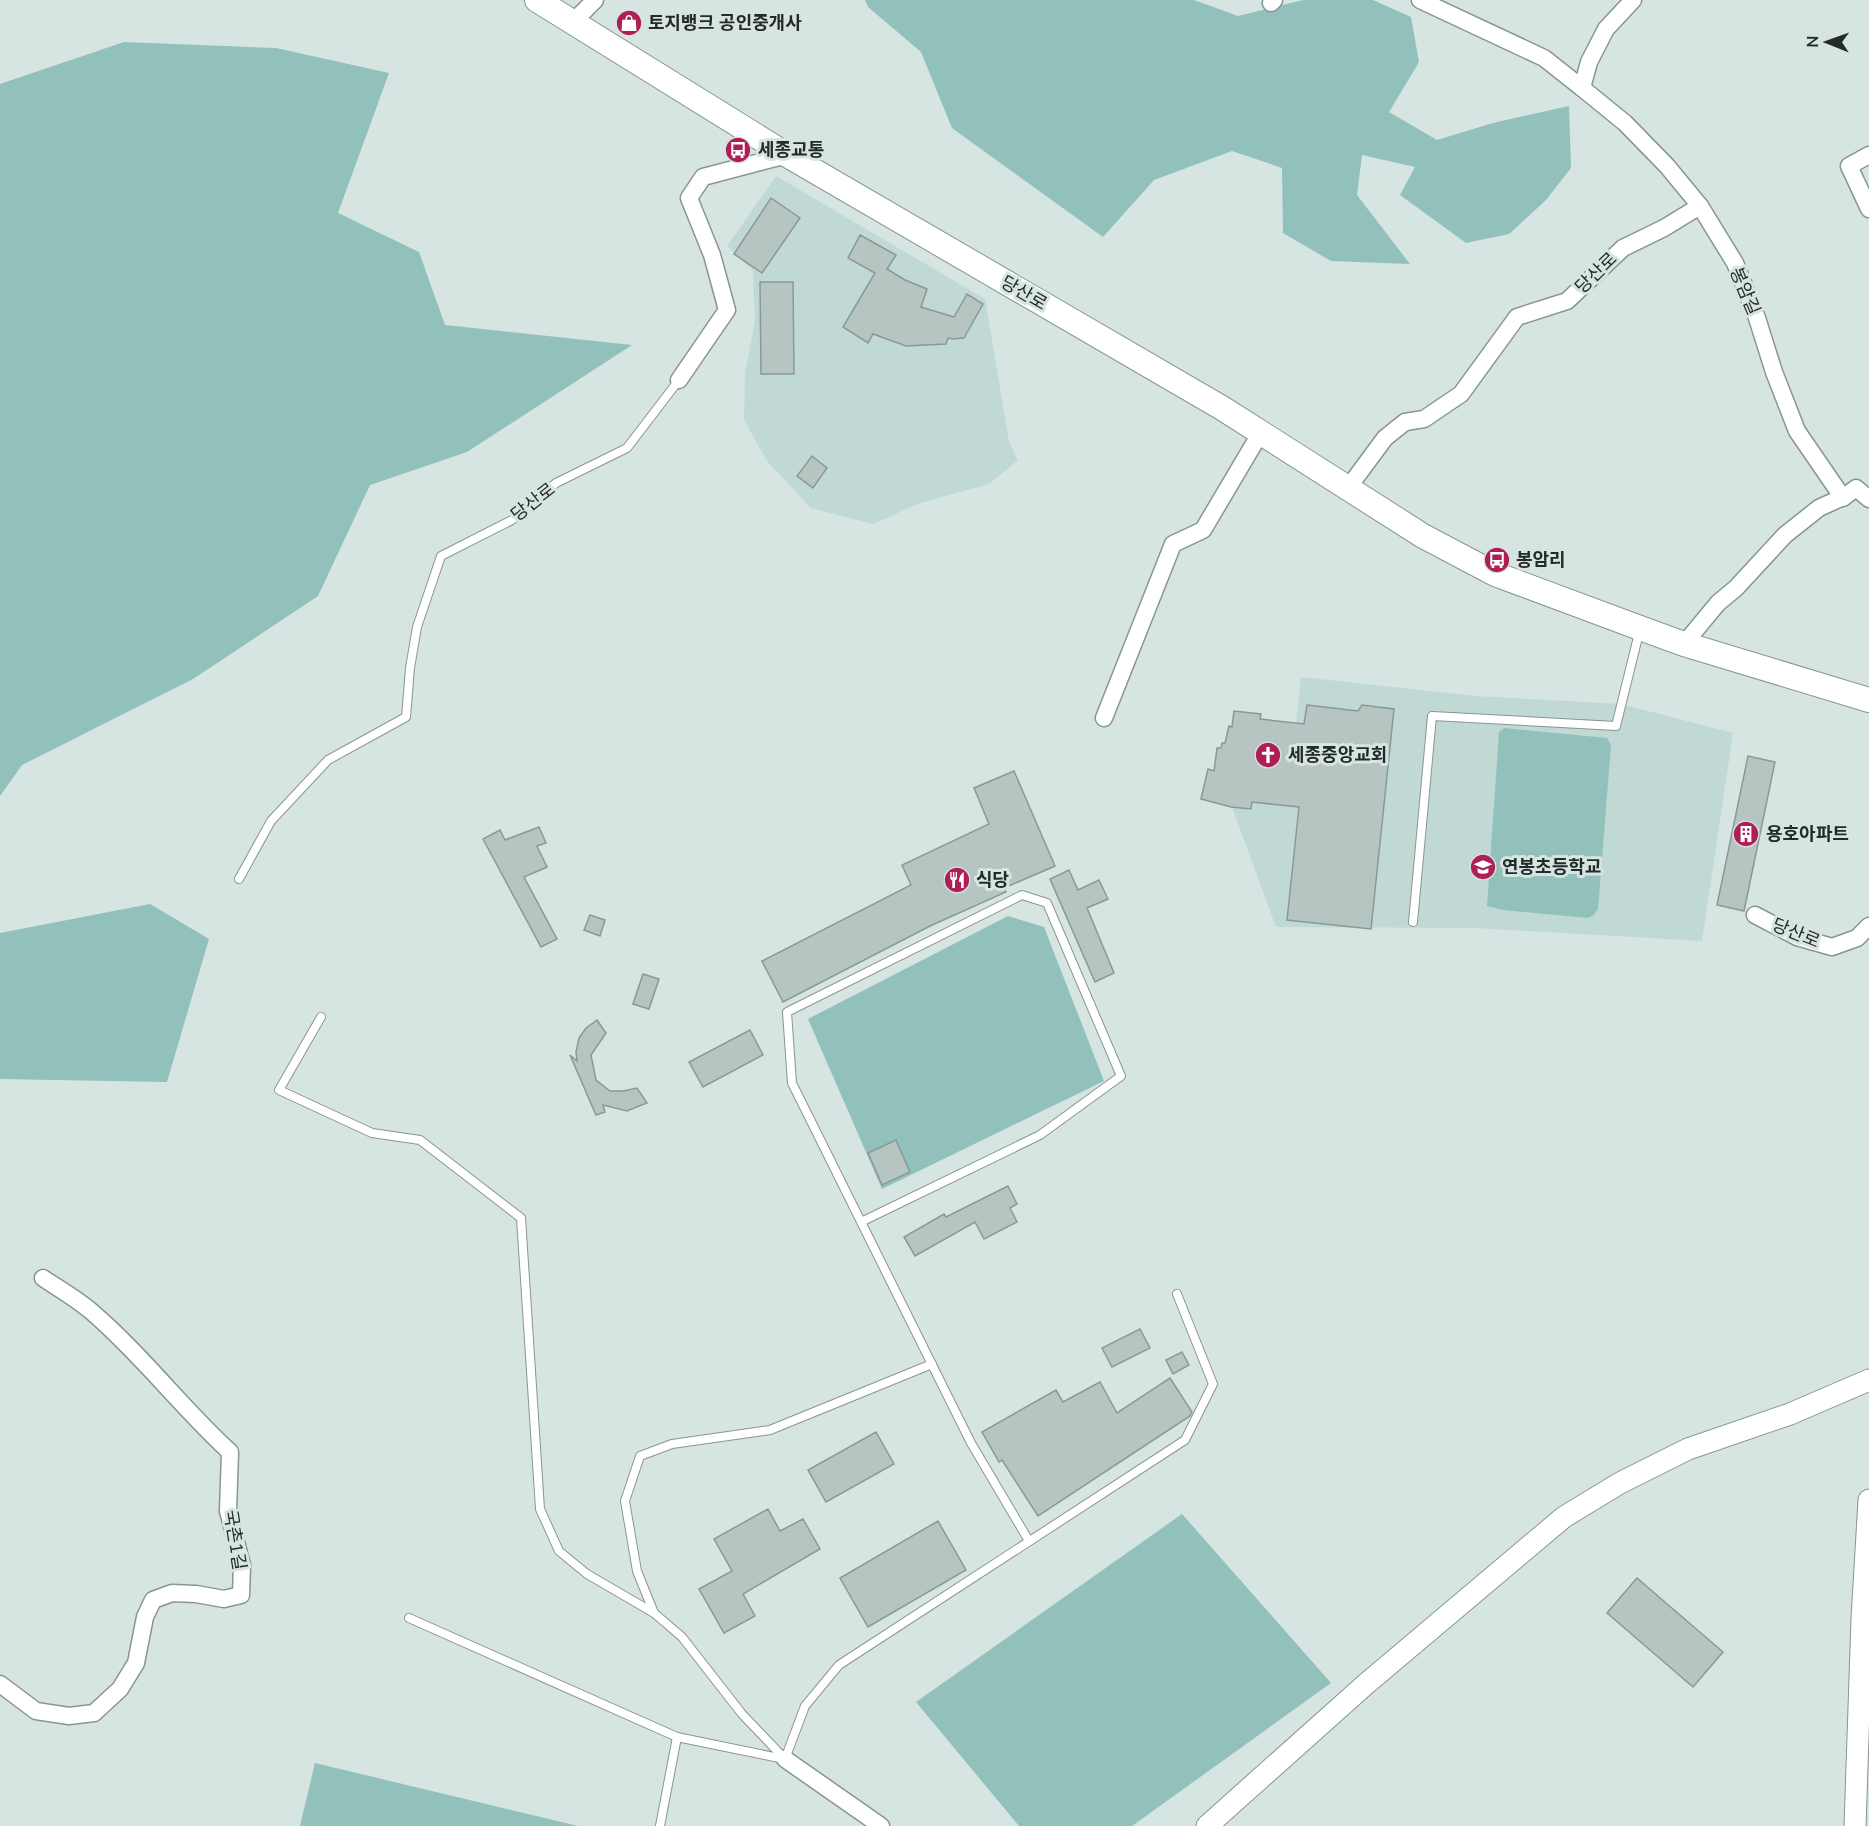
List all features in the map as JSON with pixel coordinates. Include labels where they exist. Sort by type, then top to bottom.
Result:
[{"type":"main road","name":"당산로","points":[[537,0],[787,155],[1261,432],[1423,536],[1495,574],[1684,644],[1869,700]]},
{"type":"street","points":[[573,22],[595,0]]},
{"type":"street","name":"봉암길","points":[[1420,0],[1544,58],[1625,123],[1668,166],[1700,206],[1735,263],[1797,431],[1843,497]]},
{"type":"street","points":[[1582,88],[1589,62],[1606,29],[1633,0]]},
{"type":"street","name":"당산로","points":[[680,380],[728,310],[712,255],[689,198],[703,177],[787,155]]},
{"type":"street","points":[[1869,155],[1849,165],[1869,209]]},
{"type":"street","name":"당산로","points":[[1348,488],[1385,438],[1405,422],[1424,419],[1461,394],[1517,317],[1567,301],[1623,248],[1664,228],[1700,206]]},
{"type":"street","points":[[1104,718],[1173,544],[1203,530],[1261,432]]},
{"type":"street","points":[[1684,644],[1718,603],[1736,588],[1785,535],[1819,508],[1856,488],[1869,499]]},
{"type":"street","name":"당산로","points":[[1755,915],[1797,937],[1832,947],[1857,938],[1869,926]]},
{"type":"street","name":"국촌1길","points":[[0,1684],[36,1711],[69,1716],[94,1713],[120,1689],[135,1663],[146,1617],[153,1600],[172,1593],[224,1599],[241,1595],[242,1565],[228,1510],[230,1452],[205,1429],[151,1368],[91,1311],[43,1278]]},
{"type":"street","points":[[1208,1826],[1366,1684],[1564,1517],[1620,1483],[1688,1449],[1791,1414],[1869,1380]]},
{"type":"street","points":[[1857,1814],[1865,1668],[1869,1500]]},
{"type":"street","points":[[785,1760],[881,1826]]},
{"type":"lane","name":"당산로","points":[[239,879],[271,821],[328,760],[406,717],[410,668],[417,627],[441,556],[512,520],[556,483],[627,448],[680,380]]},
{"type":"lane","points":[[1413,922],[1432,716],[1616,726],[1640,628]]},
{"type":"lane","points":[[861,1222],[1040,1135],[1121,1076],[1047,903],[1022,895],[787,1012],[792,1083],[861,1222],[932,1365],[971,1443],[1029,1541]]},
{"type":"lane","points":[[321,1017],[279,1090],[372,1133],[420,1140],[521,1218],[540,1509],[559,1551],[588,1574],[654,1613],[682,1637],[742,1714],[785,1760]]},
{"type":"lane","points":[[785,1760],[805,1706],[839,1665],[1185,1440],[1213,1384],[1177,1294]]},
{"type":"lane","points":[[654,1613],[637,1571],[625,1501],[640,1456],[672,1444],[770,1430],[932,1365]]},
{"type":"lane","points":[[409,1618],[677,1737],[785,1760]]},
{"type":"lane","points":[[660,1826],[677,1737]]},
{"type":"shaded area","points":[[776,176],[985,299],[1009,441],[1018,460],[989,484],[920,503],[873,524],[811,508],[767,461],[744,420],[745,374],[755,320],[753,271],[727,246]]},
{"type":"shaded area","name":"연봉초등학교","points":[[1301,677],[1476,696],[1621,704],[1733,733],[1702,941],[1475,928],[1276,927],[1232,807],[1201,799],[1208,769],[1290,778]]},
{"type":"green space","points":[[865,0],[1194,0],[1238,16],[1303,0],[1373,0],[1411,17],[1419,62],[1389,112],[1437,140],[1493,123],[1569,106],[1571,168],[1546,200],[1509,234],[1466,243],[1400,195],[1415,167],[1362,155],[1357,195],[1410,264],[1331,261],[1283,233],[1282,168],[1232,151],[1154,180],[1103,237],[952,128],[921,52],[868,7]]},
{"type":"green space","points":[[124,42],[276,48],[389,73],[338,213],[419,252],[445,325],[632,345],[467,452],[370,485],[318,596],[193,679],[22,765],[0,796],[0,84]]},
{"type":"green space","points":[[1504,728],[1607,738],[1611,745],[1598,909],[1588,918],[1503,910],[1487,906],[1499,732]]},
{"type":"green space","points":[[150,904],[209,939],[167,1082],[0,1079],[0,933]]},
{"type":"green space","points":[[1008,916],[1044,927],[1104,1081],[882,1189],[808,1019]]},
{"type":"green space","points":[[1182,1514],[1331,1683],[1132,1826],[1019,1826],[916,1702]]},
{"type":"green space","points":[[315,1763],[578,1826],[300,1826]]},
{"type":"building","points":[[771,198],[800,218],[762,273],[734,254]]},
{"type":"building","points":[[860,235],[896,255],[887,269],[927,289],[921,307],[954,317],[967,294],[983,304],[964,338],[948,338],[946,344],[906,346],[873,334],[868,343],[843,327],[875,273],[848,258]]},
{"type":"building","points":[[760,282],[793,282],[794,374],[761,374]]},
{"type":"building","points":[[812,456],[827,468],[813,488],[797,476]]},
{"type":"building","points":[[1307,705],[1358,711],[1362,705],[1394,709],[1371,929],[1287,920],[1299,807],[1252,802],[1251,809],[1231,807],[1201,799],[1208,769],[1214,771],[1217,748],[1221,748],[1222,743],[1225,743],[1229,726],[1232,727],[1234,711],[1261,714],[1260,719],[1304,724]]},
{"type":"building","name":"용호아파트","points":[[1748,756],[1775,762],[1744,911],[1717,905]]},
{"type":"building","points":[[1014,771],[1055,866],[1004,888],[1006,892],[930,926],[783,1002],[762,961],[911,885],[902,865],[989,824],[974,788]]},
{"type":"building","points":[[539,827],[546,843],[537,846],[547,867],[524,877],[557,939],[541,947],[483,839],[500,830],[505,840]]},
{"type":"building","points":[[1069,870],[1078,890],[1099,880],[1108,899],[1087,908],[1114,973],[1095,982],[1050,879]]},
{"type":"building","points":[[590,915],[605,920],[600,936],[584,930]]},
{"type":"building","points":[[643,974],[659,979],[649,1009],[633,1004]]},
{"type":"building","points":[[597,1020],[606,1033],[591,1055],[596,1080],[610,1091],[637,1088],[647,1103],[627,1111],[603,1105],[605,1112],[596,1115],[570,1055],[577,1061],[579,1038],[586,1028]]},
{"type":"building","points":[[750,1030],[763,1055],[703,1087],[689,1062]]},
{"type":"building","points":[[896,1140],[910,1172],[882,1185],[868,1153]]},
{"type":"building","points":[[1008,1186],[1017,1204],[1010,1208],[1017,1222],[984,1239],[975,1222],[915,1256],[904,1237],[944,1214],[946,1217]]},
{"type":"building","points":[[1140,1329],[1150,1348],[1112,1367],[1102,1348]]},
{"type":"building","points":[[1182,1352],[1189,1365],[1173,1374],[1166,1360]]},
{"type":"building","points":[[1170,1378],[1192,1412],[1190,1416],[1038,1516],[1002,1460],[999,1462],[982,1432],[1056,1390],[1063,1402],[1100,1382],[1117,1413]]},
{"type":"building","points":[[876,1432],[894,1464],[826,1502],[808,1470]]},
{"type":"building","points":[[768,1509],[780,1531],[803,1519],[820,1549],[743,1594],[755,1616],[724,1633],[699,1589],[732,1571],[714,1539]]},
{"type":"building","points":[[938,1521],[966,1570],[868,1627],[840,1578]]},
{"type":"building","points":[[1637,1578],[1723,1652],[1693,1687],[1607,1613]]},
{"type":"place","name":"토지뱅크 공인중개사","points":[[629,23]]},
{"type":"place","name":"세종교통","points":[[738,150]]},
{"type":"place","name":"봉암리","points":[[1497,560]]},
{"type":"place","name":"세종중앙교회","points":[[1268,755]]},
{"type":"place","name":"용호아파트","points":[[1746,834]]},
{"type":"place","name":"연봉초등학교","points":[[1483,867]]},
{"type":"place","name":"식당","points":[[957,880]]}]
